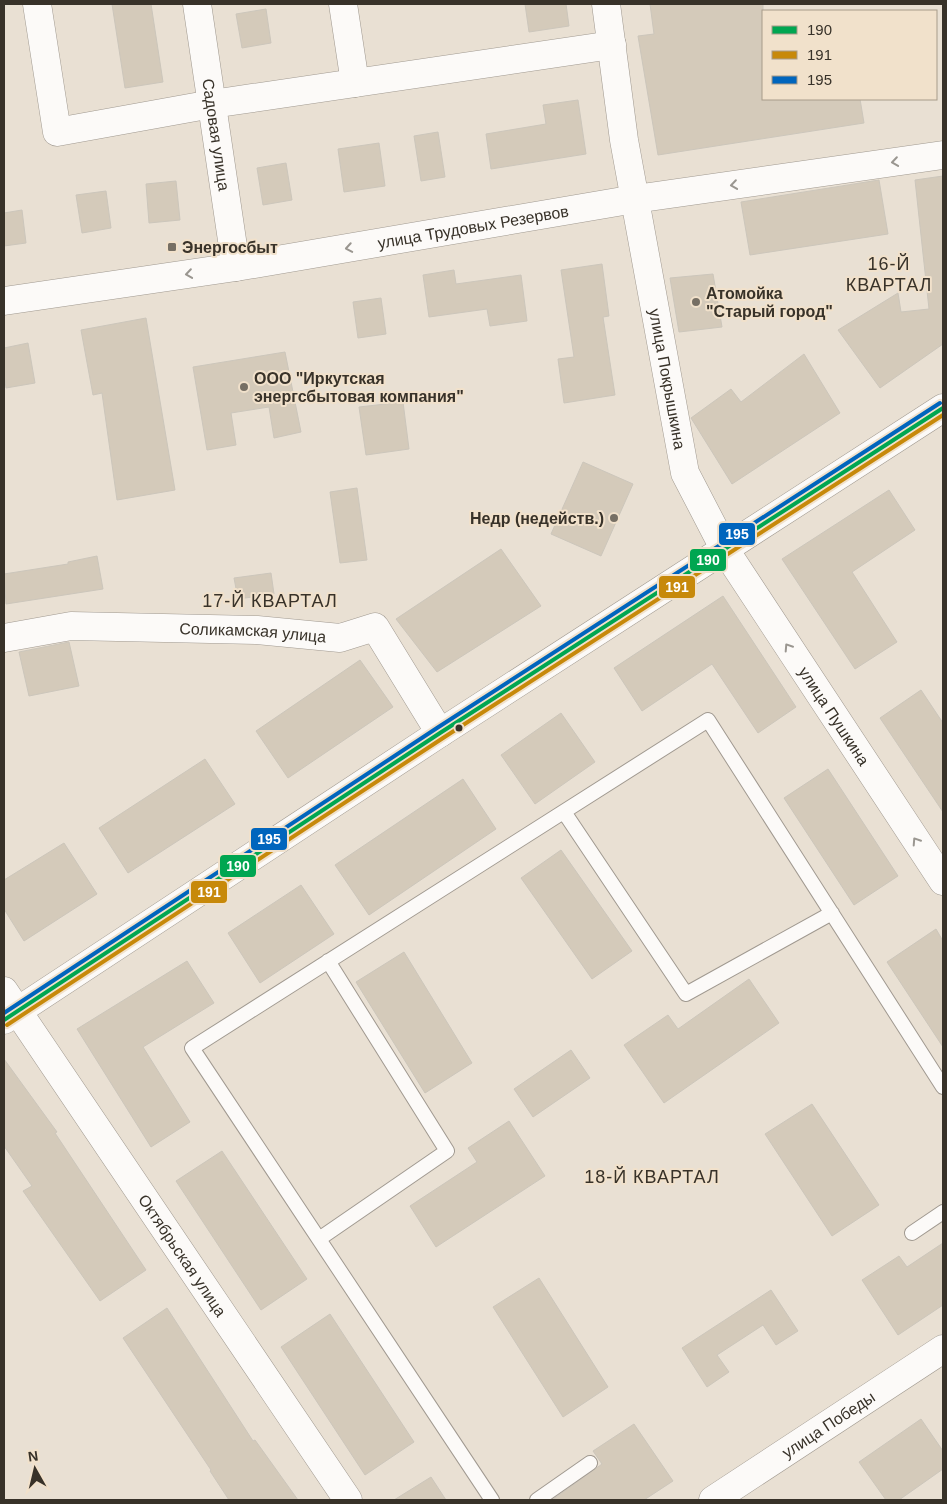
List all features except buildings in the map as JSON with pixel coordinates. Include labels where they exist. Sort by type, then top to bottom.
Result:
[{"type":"street","points":[[37,4],[57,132],[212,104],[612,45]]},
{"type":"street","name":"Садовая улица","points":[[197,4],[236,267]]},
{"type":"street","points":[[343,4],[355,83]]},
{"type":"street","name":"улица Покрышкина","points":[[606,4],[624,140],[685,473],[725,550]]},
{"type":"street","name":"улица Трудовых Резервов","points":[[4,300],[236,267],[635,200],[943,155]]},
{"type":"street","points":[[8,1007],[440,733],[943,408]]},
{"type":"street","name":"улица Пушкина","points":[[725,550],[943,881]]},
{"type":"street","name":"Соликамская улица","points":[[4,638],[71,626],[257,630],[340,638],[375,627],[440,733]]},
{"type":"street","name":"Октябрьская улица","points":[[8,1007],[348,1500]]},
{"type":"street","name":"улица Победы","points":[[713,1500],[943,1349]]},
{"type":"lane","points":[[492,1500],[192,1048],[708,720],[943,1088]]},
{"type":"lane","points":[[564,812],[686,994],[832,913]]},
{"type":"lane","points":[[319,1239],[446,1151],[328,962]]},
{"type":"lane","points":[[912,1234],[943,1212]]},
{"type":"lane","points":[[537,1500],[590,1464]]},
{"type":"transit line","name":"195","points":[[4,1013],[437,728],[940,403]]},
{"type":"transit line","name":"190","points":[[4,1020],[440,733],[943,408]]},
{"type":"transit line","name":"191","points":[[7,1025],[443,738],[943,415]]},
{"type":"place","name":"Энергосбыт","points":[[172,247]]},
{"type":"place","name":"Атомойка \"Старый город\"","points":[[696,302]]},
{"type":"place","name":"ООО \"Иркутская энергсбытовая компания\"","points":[[244,387]]},
{"type":"place","name":"Недр (недейств.)","points":[[614,518]]},
{"type":"district","name":"16-Й КВАРТАЛ","points":[[889,274]]},
{"type":"district","name":"17-Й КВАРТАЛ","points":[[270,601]]},
{"type":"district","name":"18-Й КВАРТАЛ","points":[[652,1177]]}]
